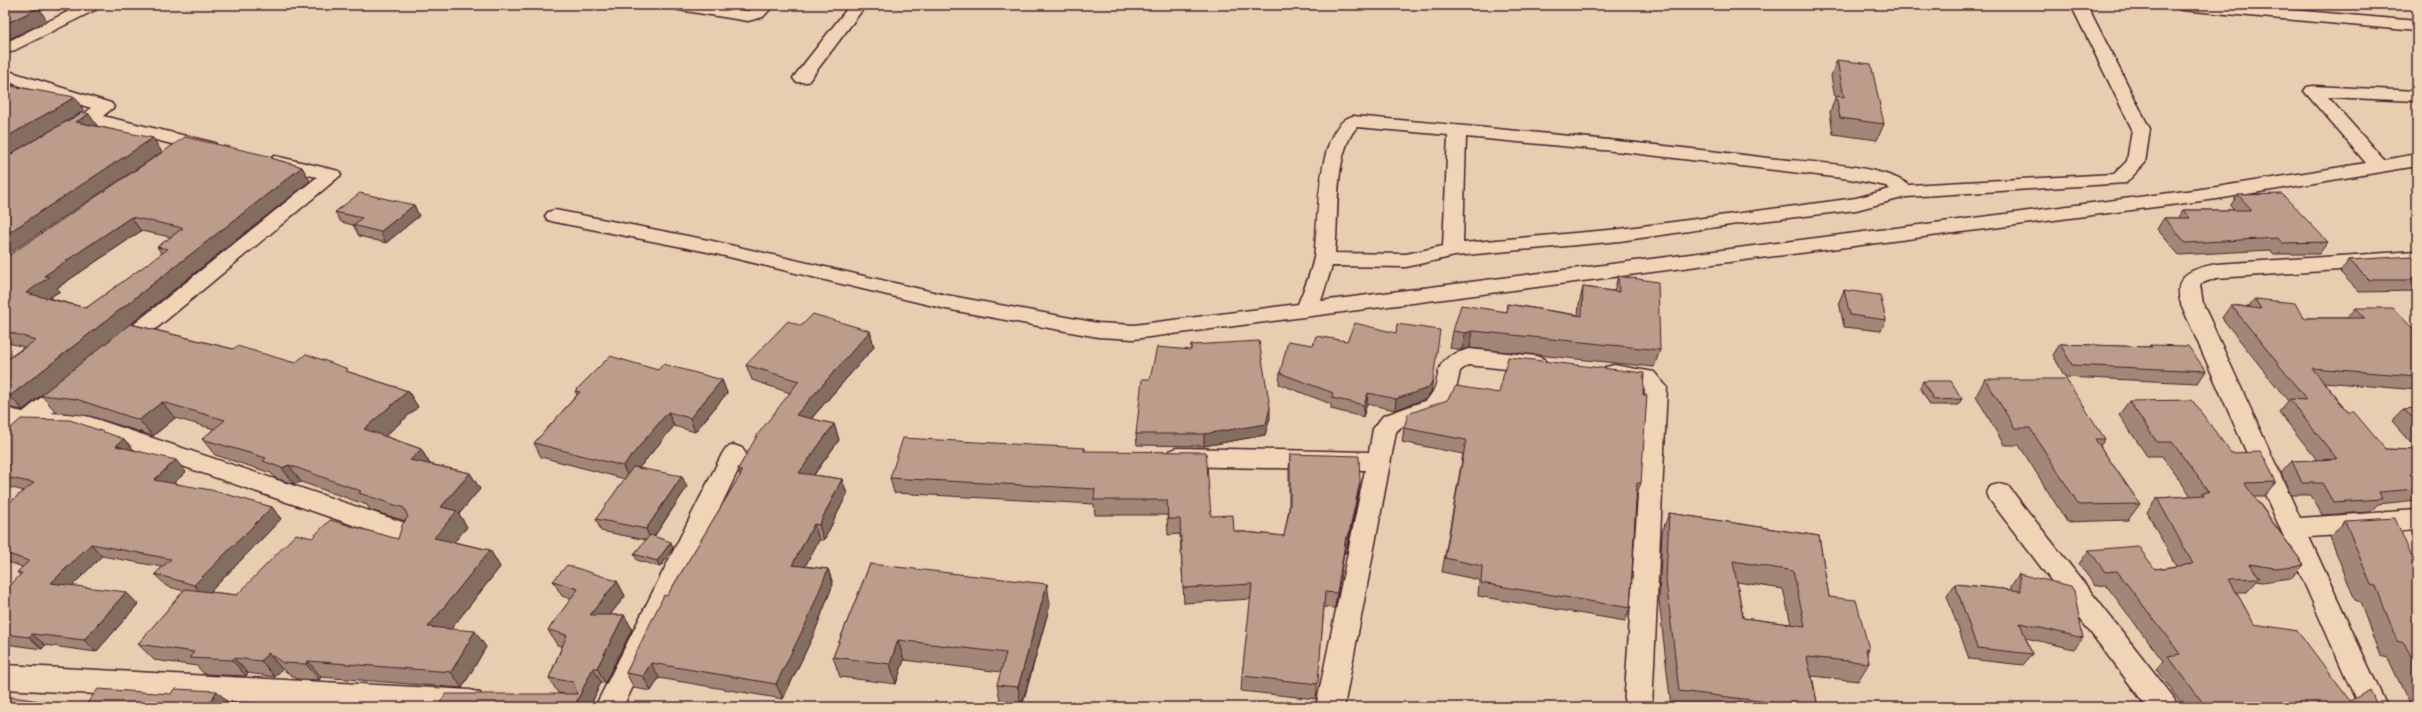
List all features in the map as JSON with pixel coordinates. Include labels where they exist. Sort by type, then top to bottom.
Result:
[{"type":"street","points":[[5,50],[93,5]]},
{"type":"street","points":[[679,5],[748,16],[757,14],[766,5]]},
{"type":"street","points":[[802,78],[858,5]]},
{"type":"street","points":[[1324,260],[1380,262],[1441,255],[1453,250],[1620,235],[1744,217],[1856,204],[1905,191],[2119,179],[2136,163],[2140,129],[2079,5]]},
{"type":"street","points":[[2182,5],[2417,26]]},
{"type":"street","points":[[40,12],[68,18]]},
{"type":"street","points":[[5,75],[105,107],[82,122],[227,151]]},
{"type":"street","points":[[2379,166],[2313,91],[2417,96]]},
{"type":"street","points":[[1307,309],[1324,260],[1335,148],[1346,125],[1353,121],[1624,146],[1850,173],[1892,181],[1905,191]]},
{"type":"street","points":[[1453,250],[1457,131]]},
{"type":"street","points":[[170,156],[190,143]]},
{"type":"street","points":[[108,356],[332,175],[257,158]]},
{"type":"street","points":[[554,216],[708,246],[946,302],[1098,330],[1134,332],[2217,193],[2417,160]]},
{"type":"street","points":[[2373,707],[2294,528],[2192,304],[2188,294],[2188,285],[2193,278],[2203,273],[2216,271],[2417,258]]},
{"type":"street","points":[[1330,707],[1378,461],[1385,429],[1389,423],[1403,415],[1427,411],[1438,403],[1442,398],[1450,367],[1454,362],[1470,357],[1557,367]]},
{"type":"street","points":[[1589,370],[1641,376],[1651,380],[1656,387],[1638,707]]},
{"type":"street","points":[[5,440],[89,371]]},
{"type":"street","points":[[5,416],[27,421],[82,423],[405,533]]},
{"type":"street","points":[[609,707],[734,454]]},
{"type":"street","points":[[1156,456],[1378,461]]},
{"type":"street","points":[[1999,493],[2164,707]]},
{"type":"street","points":[[2294,528],[2417,520]]},
{"type":"street","points":[[5,677],[492,703]]},
{"type":"building","points":[[5,5],[25,5],[39,8],[5,24]]},
{"type":"building","points":[[1837,60],[1871,64],[1884,124],[1840,118],[1836,96],[1844,97]]},
{"type":"building","points":[[5,85],[75,97],[5,138]]},
{"type":"building","points":[[83,112],[89,114],[76,122],[153,138],[5,235],[5,161],[14,152]]},
{"type":"building","points":[[185,137],[273,157],[271,158],[302,167],[10,396],[5,395],[5,389],[9,386],[5,385],[5,361],[36,340],[5,331],[5,258]],"holes":[[[131,217],[183,228],[157,247],[168,249],[86,308],[26,293],[49,277],[44,276]]]},
{"type":"building","points":[[360,193],[414,205],[380,232],[353,225],[362,218],[335,212]]},
{"type":"building","points":[[2282,194],[2328,242],[2282,243],[2278,238],[2186,243],[2164,218],[2190,218],[2183,210],[2252,210],[2238,195]]},
{"type":"building","points":[[2412,256],[2417,261],[2417,280],[2369,280],[2349,260]]},
{"type":"building","points":[[1618,276],[1658,282],[1660,350],[1473,331],[1465,333],[1453,331],[1461,305],[1507,312],[1507,304],[1582,316],[1583,287],[1619,292]]},
{"type":"building","points":[[1844,290],[1880,295],[1886,320],[1850,315]]},
{"type":"building","points":[[2255,299],[2295,303],[2303,318],[2365,318],[2356,308],[2393,308],[2417,333],[2417,376],[2312,368],[2348,412],[2354,412],[2385,449],[2417,450],[2417,489],[2379,492],[2382,499],[2333,502],[2322,483],[2302,483],[2292,461],[2337,459],[2289,399],[2307,400],[2231,305],[2261,309]]},
{"type":"building","points":[[813,314],[870,331],[796,415],[834,424],[799,473],[842,479],[819,525],[814,524],[792,565],[828,569],[808,619],[776,684],[651,663],[643,676],[626,673],[664,595],[667,596],[742,472],[738,469],[758,434],[799,381],[746,365],[788,321],[801,326]]},
{"type":"building","points":[[1355,323],[1396,333],[1397,324],[1440,330],[1433,380],[1428,388],[1396,399],[1368,393],[1364,405],[1332,398],[1333,393],[1280,373],[1288,341],[1313,345],[1316,336],[1347,341]]},
{"type":"building","points":[[130,324],[233,349],[237,346],[295,363],[306,354],[348,369],[346,371],[408,391],[364,429],[421,449],[410,460],[470,473],[441,507],[457,511],[434,538],[490,550],[428,627],[475,631],[451,672],[308,661],[306,664],[283,663],[268,653],[261,661],[234,658],[232,660],[189,658],[194,652],[138,644],[185,589],[237,595],[296,534],[312,538],[330,520],[398,539],[402,525],[408,517],[404,508],[359,493],[361,491],[289,465],[282,468],[263,461],[266,458],[202,439],[225,420],[162,402],[139,420],[76,399],[41,395]]},
{"type":"building","points":[[1259,341],[1270,407],[1266,424],[1204,434],[1136,434],[1142,379],[1150,379],[1157,347],[1191,350],[1191,345]]},
{"type":"building","points":[[2060,344],[2152,347],[2150,345],[2188,346],[2206,371],[2072,365]]},
{"type":"building","points":[[610,356],[658,370],[663,364],[722,380],[690,418],[668,412],[623,466],[534,443],[580,392],[575,391]]},
{"type":"building","points":[[1508,357],[1644,373],[1643,395],[1647,395],[1641,483],[1637,483],[1630,608],[1481,583],[1482,566],[1445,558],[1466,440],[1404,428],[1408,414],[1447,400],[1456,386],[1499,393]]},
{"type":"building","points":[[1985,379],[2066,379],[2105,439],[2095,439],[2140,504],[2079,505],[2030,428],[2015,428]]},
{"type":"building","points":[[1923,381],[1951,381],[1962,399],[1934,400]]},
{"type":"building","points":[[2192,400],[2231,453],[2260,452],[2266,460],[2276,482],[2244,483],[2304,565],[2275,568],[2249,564],[2260,578],[2229,579],[2254,624],[2298,631],[2350,701],[2370,690],[2378,707],[2206,707],[2168,656],[2180,654],[2117,571],[2105,572],[2089,550],[2138,546],[2155,569],[2193,564],[2157,498],[2204,495],[2202,492],[2209,492],[2172,442],[2157,442],[2129,401]]},
{"type":"building","points":[[2417,408],[2417,423],[2404,409]]},
{"type":"building","points":[[21,419],[70,420],[124,439],[116,446],[176,460],[154,480],[211,490],[272,507],[194,585],[155,574],[171,559],[91,544],[51,583],[126,592],[84,640],[32,634],[29,637],[5,634],[5,591],[22,573],[17,572],[29,561],[5,553],[5,506],[34,483],[5,477],[5,433]]},
{"type":"building","points":[[903,438],[1085,448],[1084,451],[1206,452],[1211,516],[1233,515],[1234,531],[1284,536],[1290,505],[1290,454],[1359,456],[1360,482],[1348,538],[1346,537],[1337,593],[1325,592],[1318,684],[1242,676],[1252,584],[1183,588],[1180,519],[1168,519],[1167,500],[1094,500],[1095,489],[890,478]]},
{"type":"building","points":[[633,467],[682,476],[646,529],[596,519]]},
{"type":"building","points":[[1669,513],[1819,536],[1829,597],[1856,600],[1869,649],[1866,649],[1869,663],[1807,657],[1818,707],[1679,691],[1666,581]],"holes":[[[1733,561],[1793,571],[1805,626],[1743,618]]]},
{"type":"building","points":[[2395,518],[2417,569],[2417,668],[2404,643],[2397,641],[2376,586],[2371,585],[2345,521]]},
{"type":"building","points":[[650,535],[671,542],[657,561],[634,554]]},
{"type":"building","points":[[870,564],[1047,584],[1018,687],[997,685],[1006,653],[898,640],[890,664],[833,657]]},
{"type":"building","points":[[567,565],[617,581],[590,615],[624,615],[597,668],[593,668],[574,707],[438,707],[445,694],[577,694],[573,682],[549,678],[567,635],[548,630],[578,589],[553,581]]},
{"type":"building","points":[[2019,574],[2071,586],[2074,591],[2083,638],[2020,623],[2032,654],[1977,648],[1955,584],[2021,591]]},
{"type":"building","points":[[98,689],[171,694],[174,689],[217,691],[207,707],[84,707]]},
{"type":"building","points":[[5,696],[84,707],[5,707]]}]
